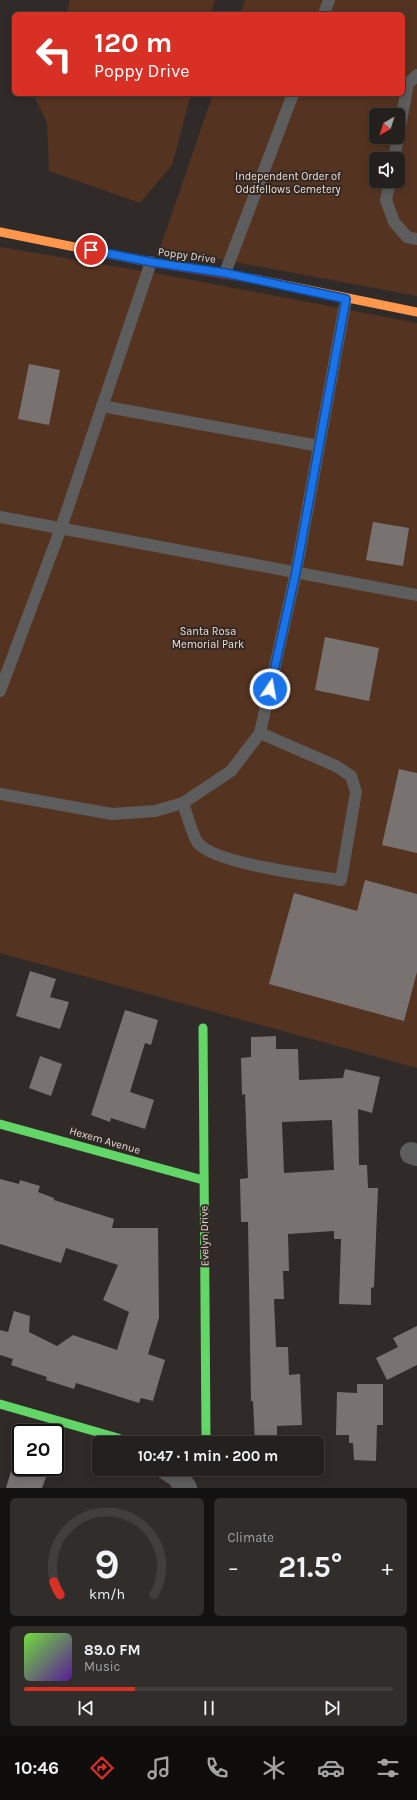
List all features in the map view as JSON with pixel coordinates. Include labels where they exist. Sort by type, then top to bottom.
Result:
[{"type":"street","name":"Poppy Drive","points":[[0,232],[151,262],[225,273],[346,299],[417,312]]},
{"type":"street","name":"Evelyn Drive","points":[[203,1028],[206,1436]]},
{"type":"street","name":"Hexem Avenue","points":[[0,1124],[203,1180]]},
{"type":"street","points":[[0,1404],[111,1436]]},
{"type":"lane","points":[[325,12],[329,0]]},
{"type":"lane","points":[[403,108],[408,84],[417,74]]},
{"type":"lane","points":[[225,273],[292,96]]},
{"type":"lane","points":[[389,188],[386,200],[394,222],[407,238],[417,239]]},
{"type":"lane","points":[[0,691],[60,528],[151,262]]},
{"type":"lane","points":[[0,794],[112,814],[155,811],[183,802],[231,771],[260,733],[296,572],[346,299]]},
{"type":"lane","points":[[102,406],[319,446]]},
{"type":"lane","points":[[0,517],[417,595]]},
{"type":"lane","points":[[183,802],[198,843],[220,857],[254,865],[341,880],[356,792],[351,776],[336,766],[260,733]]},
{"type":"green space","points":[[70,0],[215,0],[212,12],[67,12]]},
{"type":"green space","name":"Independent Order of Oddfellows Cemetery","points":[[245,0],[417,0],[417,296],[160,248],[212,96],[405,96],[405,12],[241,12]]},
{"type":"green space","points":[[34,96],[190,96],[172,165],[140,203],[49,171],[47,122]]},
{"type":"green space","name":"Santa Rosa Memorial Park","points":[[0,247],[166,275],[417,323],[417,1068],[0,953]]},
{"type":"building","points":[[29,364],[60,370],[49,425],[18,419]]},
{"type":"building","points":[[373,522],[409,528],[403,566],[366,560]]},
{"type":"building","points":[[325,637],[379,648],[369,701],[315,690]]},
{"type":"building","points":[[399,769],[417,773],[417,853],[382,845]]},
{"type":"building","points":[[365,880],[417,894],[417,972],[404,1021],[269,984],[294,893],[357,911]]},
{"type":"building","points":[[30,971],[56,979],[50,997],[69,1002],[60,1029],[16,1016]]},
{"type":"building","points":[[125,1010],[158,1020],[151,1045],[145,1043],[130,1092],[154,1100],[145,1129],[111,1118],[110,1122],[91,1115]]},
{"type":"building","points":[[276,1036],[276,1049],[298,1049],[299,1080],[343,1078],[345,1069],[380,1077],[372,1113],[358,1109],[359,1165],[367,1165],[368,1188],[378,1188],[374,1287],[371,1288],[371,1305],[339,1304],[341,1239],[334,1239],[334,1231],[288,1234],[289,1271],[283,1271],[284,1299],[274,1299],[276,1347],[288,1347],[289,1375],[300,1374],[302,1425],[277,1426],[277,1436],[255,1436],[253,1401],[251,1401],[248,1222],[241,1222],[240,1179],[248,1178],[245,1094],[242,1095],[241,1058],[251,1057],[251,1037]],"holes":[[[332,1120],[334,1170],[284,1173],[282,1122]]]},
{"type":"building","points":[[40,1056],[62,1064],[51,1096],[29,1088]]},
{"type":"building","points":[[0,1179],[19,1184],[20,1180],[40,1186],[38,1192],[54,1198],[54,1200],[114,1219],[112,1228],[158,1228],[159,1318],[148,1354],[165,1360],[153,1401],[141,1398],[139,1403],[76,1383],[74,1389],[46,1380],[47,1377],[11,1365],[13,1359],[0,1355],[0,1330],[8,1332],[14,1311],[30,1316],[29,1332],[57,1346],[73,1335],[117,1350],[129,1312],[103,1300],[118,1265],[66,1248],[61,1263],[0,1244]]},
{"type":"building","points":[[417,1326],[417,1365],[387,1380],[376,1358],[398,1347],[393,1338]]},
{"type":"building","points":[[357,1384],[383,1384],[383,1425],[377,1425],[376,1461],[354,1460],[353,1443],[349,1443],[349,1435],[336,1435],[337,1392],[357,1393]]},
{"type":"building","points":[[12,1468],[12,1476],[46,1476],[42,1488],[6,1488]]},
{"type":"traffic: fast","points":[[203,1028],[206,1436]]},
{"type":"traffic: fast","points":[[0,1124],[203,1180]]},
{"type":"traffic: fast","points":[[0,1404],[111,1436]]},
{"type":"traffic: slow","points":[[0,232],[149,262]]},
{"type":"traffic: slow","points":[[255,279],[417,312]]},
{"type":"traffic: jam","points":[[149,262],[255,279]]},
{"type":"route","points":[[91,250],[151,262],[225,273],[346,299],[296,572],[270,689]]}]
